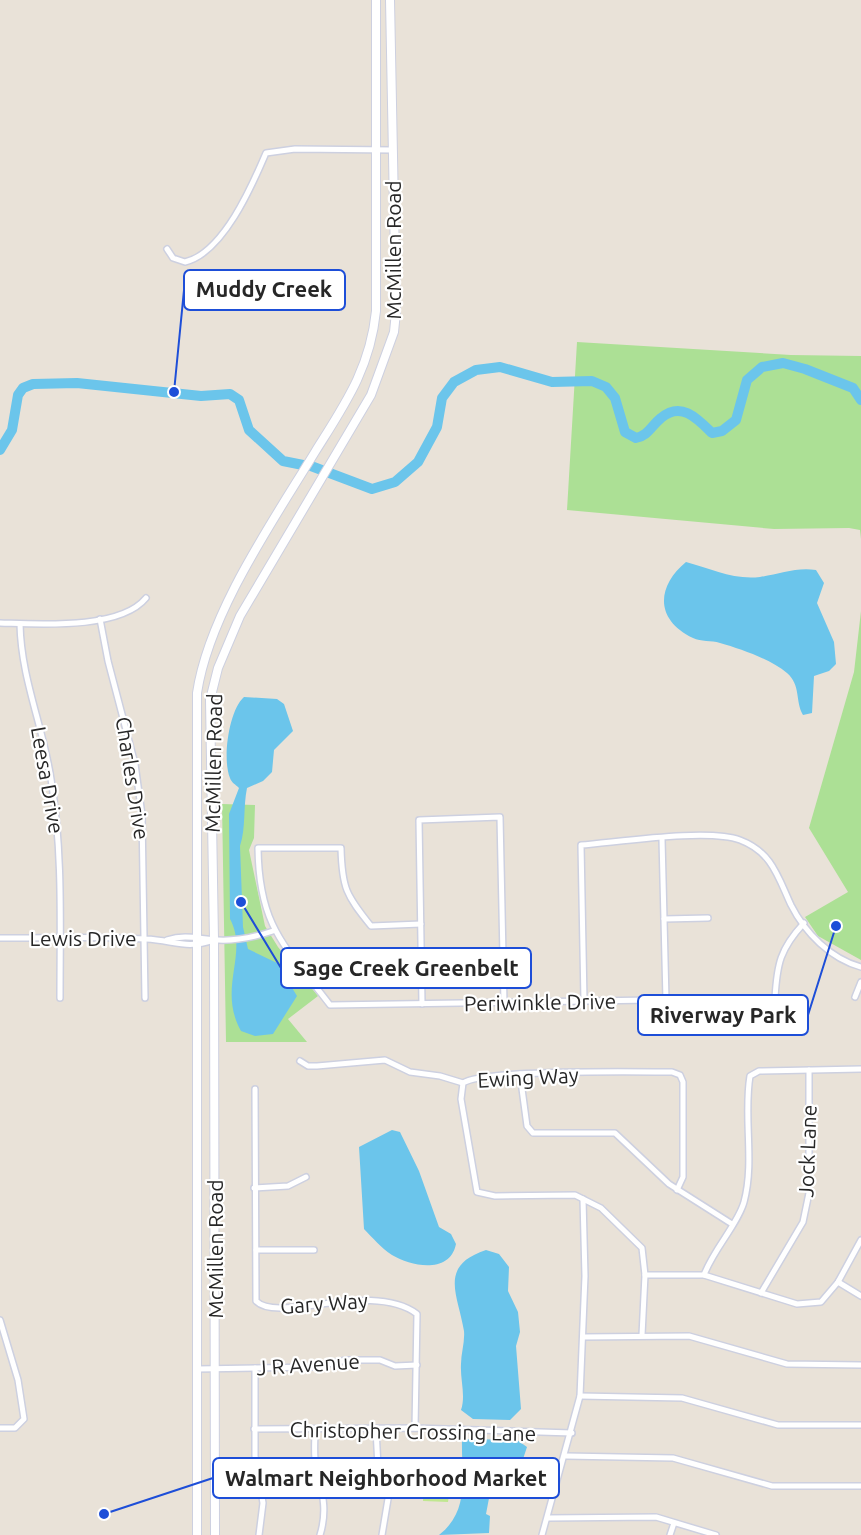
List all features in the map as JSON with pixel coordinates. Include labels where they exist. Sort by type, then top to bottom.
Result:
[{"type":"main road","name":"McMillen Road","points":[[197,1535],[196,718],[200,674],[214,634],[237,586],[277,514],[357,385],[370,350],[376,311],[378,149],[376,0]]},
{"type":"main road","name":"McMillen Road","points":[[215,1535],[214,940],[210,700],[218,668],[240,616],[370,396],[384,362],[396,320],[390,0]]},
{"type":"street","points":[[167,249],[173,258],[185,262],[212,244],[240,207],[266,153],[296,149],[393,150]]},
{"type":"street","points":[[0,623],[61,624],[100,619],[132,609],[146,598]]},
{"type":"street","name":"Charles Drive","points":[[100,619],[108,661],[135,764],[143,842],[145,998]]},
{"type":"street","name":"Leesa Drive","points":[[20,624],[21,651],[47,756],[58,825],[60,998]]},
{"type":"street","points":[[422,1004],[419,820],[500,817],[504,1003]]},
{"type":"street","points":[[584,1001],[581,845],[714,835],[738,839],[756,847],[772,861],[792,907],[820,944],[837,957],[861,967]]},
{"type":"street","points":[[662,838],[666,1000]]},
{"type":"street","points":[[273,931],[258,882],[258,848],[341,848],[341,878],[350,899],[371,926],[420,924]]},
{"type":"street","points":[[664,919],[708,918]]},
{"type":"street","name":"Periwinkle Drive","points":[[273,931],[330,1005],[504,1003],[775,998],[776,972],[781,955],[788,940],[804,923]]},
{"type":"street","name":"Lewis Drive","points":[[165,940],[181,936],[230,940],[250,938],[273,931]]},
{"type":"street","name":"Lewis Drive","points":[[0,938],[144,939],[165,940],[182,946],[197,946],[214,940]]},
{"type":"street","points":[[855,997],[861,982]]},
{"type":"street","points":[[300,1061],[308,1066],[317,1066],[385,1060],[410,1072],[440,1076],[463,1083]]},
{"type":"street","points":[[704,1275],[743,1204],[748,1181],[750,1077],[759,1071],[861,1069]]},
{"type":"street","name":"Jock Lane","points":[[761,1293],[803,1222],[807,1203],[809,1070]]},
{"type":"street","name":"Ewing Way","points":[[642,1335],[645,1275],[642,1248],[601,1208],[583,1199],[562,1195],[484,1196],[477,1192],[461,1099],[463,1083],[473,1077],[520,1074],[672,1072],[680,1075],[684,1082],[683,1177],[677,1190]]},
{"type":"street","points":[[520,1074],[527,1126],[533,1133],[615,1133],[677,1190],[732,1224]]},
{"type":"street","name":"Gary Way","points":[[255,1089],[256,1301],[264,1307],[312,1307],[365,1299],[407,1306],[417,1314],[415,1428]]},
{"type":"street","points":[[254,1188],[288,1186],[306,1178]]},
{"type":"street","points":[[542,1535],[566,1456],[580,1396],[583,1337],[583,1199]]},
{"type":"street","points":[[645,1275],[704,1275],[797,1304],[821,1302],[838,1282],[861,1240]]},
{"type":"street","points":[[256,1250],[314,1250]]},
{"type":"street","points":[[838,1282],[861,1296]]},
{"type":"street","points":[[0,1320],[18,1380],[24,1419],[15,1428],[0,1428]]},
{"type":"street","points":[[583,1337],[689,1336],[787,1364],[861,1365]]},
{"type":"street","name":"J R Avenue","points":[[198,1369],[314,1367],[346,1360],[380,1360],[396,1366],[417,1365]]},
{"type":"street","points":[[255,1368],[255,1456],[263,1503],[260,1535]]},
{"type":"street","points":[[580,1396],[682,1398],[778,1425],[861,1425]]},
{"type":"street","name":"Christopher Crossing Lane","points":[[254,1429],[415,1428],[572,1433]]},
{"type":"street","points":[[315,1429],[315,1458],[324,1492],[324,1524],[320,1535]]},
{"type":"street","points":[[376,1429],[378,1467],[388,1499],[382,1535]]},
{"type":"street","points":[[566,1456],[673,1458],[772,1486],[861,1485]]},
{"type":"street","points":[[548,1518],[656,1517],[716,1535]]},
{"type":"street","points":[[670,1535],[674,1522]]},
{"type":"green space","points":[[577,342],[791,355],[861,356],[861,539],[860,530],[849,528],[774,529],[567,510]]},
{"type":"green space","points":[[861,611],[861,960],[818,936],[805,917],[848,892],[809,828],[854,672]]},
{"type":"green space","points":[[222,804],[255,805],[254,838],[249,850],[265,926],[278,947],[318,996],[288,1019],[307,1042],[226,1042]]},
{"type":"green space","points":[[424,1487],[450,1489],[448,1502],[423,1501]]},
{"type":"water","points":[[686,562],[750,578],[795,570],[816,570],[824,583],[817,603],[834,642],[836,664],[829,671],[814,676],[812,713],[803,715],[794,683],[780,668],[737,648],[693,638],[671,621],[666,612],[665,592],[676,571]]},
{"type":"water","points":[[244,697],[277,699],[284,704],[293,731],[274,750],[272,772],[263,781],[247,788],[246,795],[240,846],[243,927],[248,949],[277,963],[297,996],[273,1034],[255,1036],[241,1031],[234,1015],[232,1000],[236,945],[235,932],[230,919],[229,814],[239,788],[230,778],[227,747],[234,712]]},
{"type":"water","points":[[392,1130],[400,1132],[419,1171],[439,1227],[451,1234],[456,1244],[452,1254],[438,1264],[419,1265],[400,1259],[384,1249],[364,1229],[359,1147]]},
{"type":"water","points":[[486,1250],[499,1254],[509,1267],[508,1291],[518,1312],[520,1332],[516,1346],[521,1409],[510,1420],[473,1419],[461,1410],[464,1331],[456,1293],[456,1273],[461,1264]]},
{"type":"water","points":[[462,1439],[517,1440],[527,1447],[520,1468],[515,1470],[509,1484],[490,1493],[486,1514],[490,1516],[489,1533],[439,1535],[449,1525],[460,1503],[463,1478]]},
{"type":"waterway","points":[[311,466],[372,489],[395,482],[418,462],[437,427],[442,398],[454,382],[476,370],[500,367],[552,382],[592,381],[606,387],[615,398],[625,432],[636,438],[647,432],[668,413],[675,411],[682,411],[695,417],[712,433],[722,431],[736,420],[747,380],[762,367],[783,363],[853,388],[861,400]]},
{"type":"waterway","points":[[0,450],[12,430],[18,395],[23,388],[33,384],[77,383],[201,396],[230,394],[239,400],[249,430],[283,461],[303,465]]},
{"type":"place","name":"Muddy Creek","points":[[174,392]]},
{"type":"place","name":"Sage Creek Greenbelt","points":[[241,902]]},
{"type":"place","name":"Riverway Park","points":[[836,926]]},
{"type":"place","name":"Walmart Neighborhood Market","points":[[104,1514]]}]
